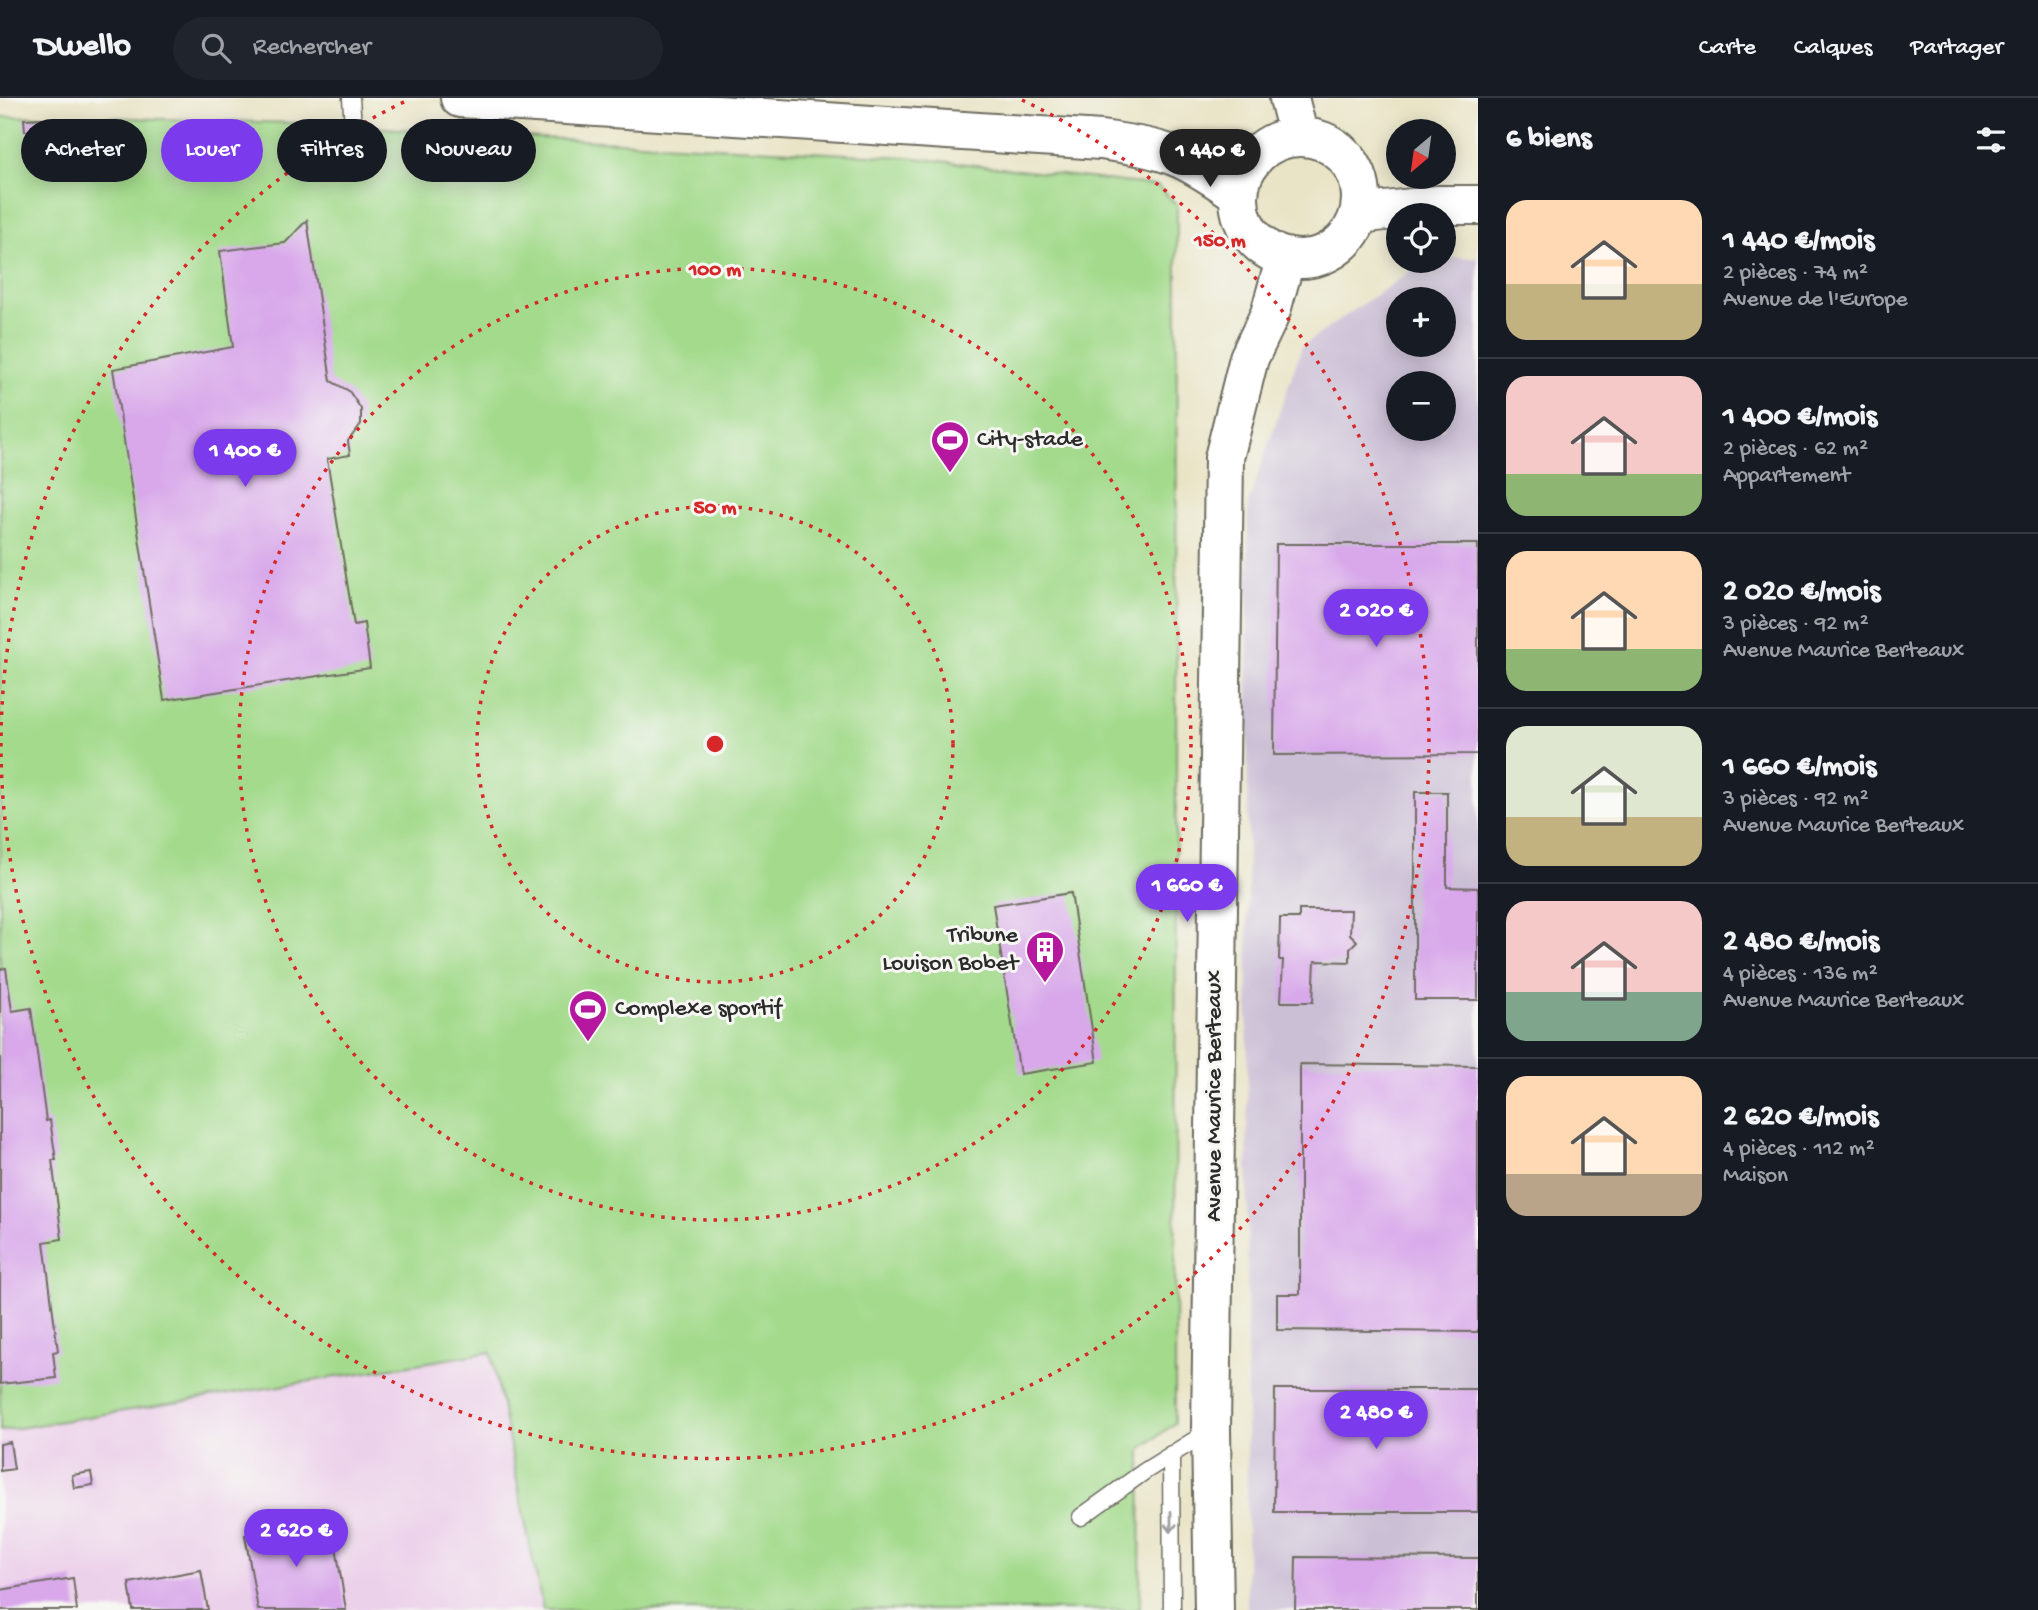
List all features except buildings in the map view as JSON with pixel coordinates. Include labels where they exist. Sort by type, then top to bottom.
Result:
[{"type":"main road","points":[[460,98],[1101,140],[1142,146],[1177,157],[1239,194]]},
{"type":"main road","points":[[1289,98],[1299,137]]},
{"type":"main road","points":[[1299,137],[1318,139],[1335,147],[1349,160],[1358,177],[1362,195],[1359,214],[1352,231],[1339,245],[1323,254],[1305,259],[1286,257],[1270,251],[1252,234],[1241,211],[1239,194],[1243,177],[1252,160],[1265,148],[1281,140],[1299,137]]},
{"type":"main road","points":[[1359,214],[1438,205],[1478,205]]},
{"type":"main road","name":"Avenue Maurice Berteaux","points":[[1214,1610],[1211,1430],[1224,458],[1249,358],[1270,314],[1286,257]]},
{"type":"lane","points":[[351,98],[352,119]]},
{"type":"lane","points":[[1081,1517],[1171,1454],[1211,1430]]},
{"type":"lane","points":[[1171,1454],[1172,1610]]},
{"type":"shaded area","points":[[1456,257],[1478,258],[1478,1610],[1247,1610],[1248,504],[1302,346],[1386,288],[1386,357],[1456,357],[1456,287],[1387,287],[1408,273],[1456,273]]},
{"type":"shaded area","points":[[491,1352],[543,1610],[0,1610],[0,1431]]},
{"type":"green space","name":"Complexe sportif","points":[[0,117],[164,119],[161,119],[161,182],[263,182],[263,122],[277,122],[277,182],[387,182],[387,128],[401,129],[401,182],[536,182],[536,138],[906,157],[1158,186],[1177,205],[1175,1423],[1141,1449],[1140,1610],[543,1610],[491,1352],[0,1431]]},
{"type":"place","name":"City-stade","points":[[950,474]]},
{"type":"place","name":"Tribune Louison Bobet","points":[[1045,984]]},
{"type":"place","name":"Complexe sportif","points":[[588,1043]]}]
